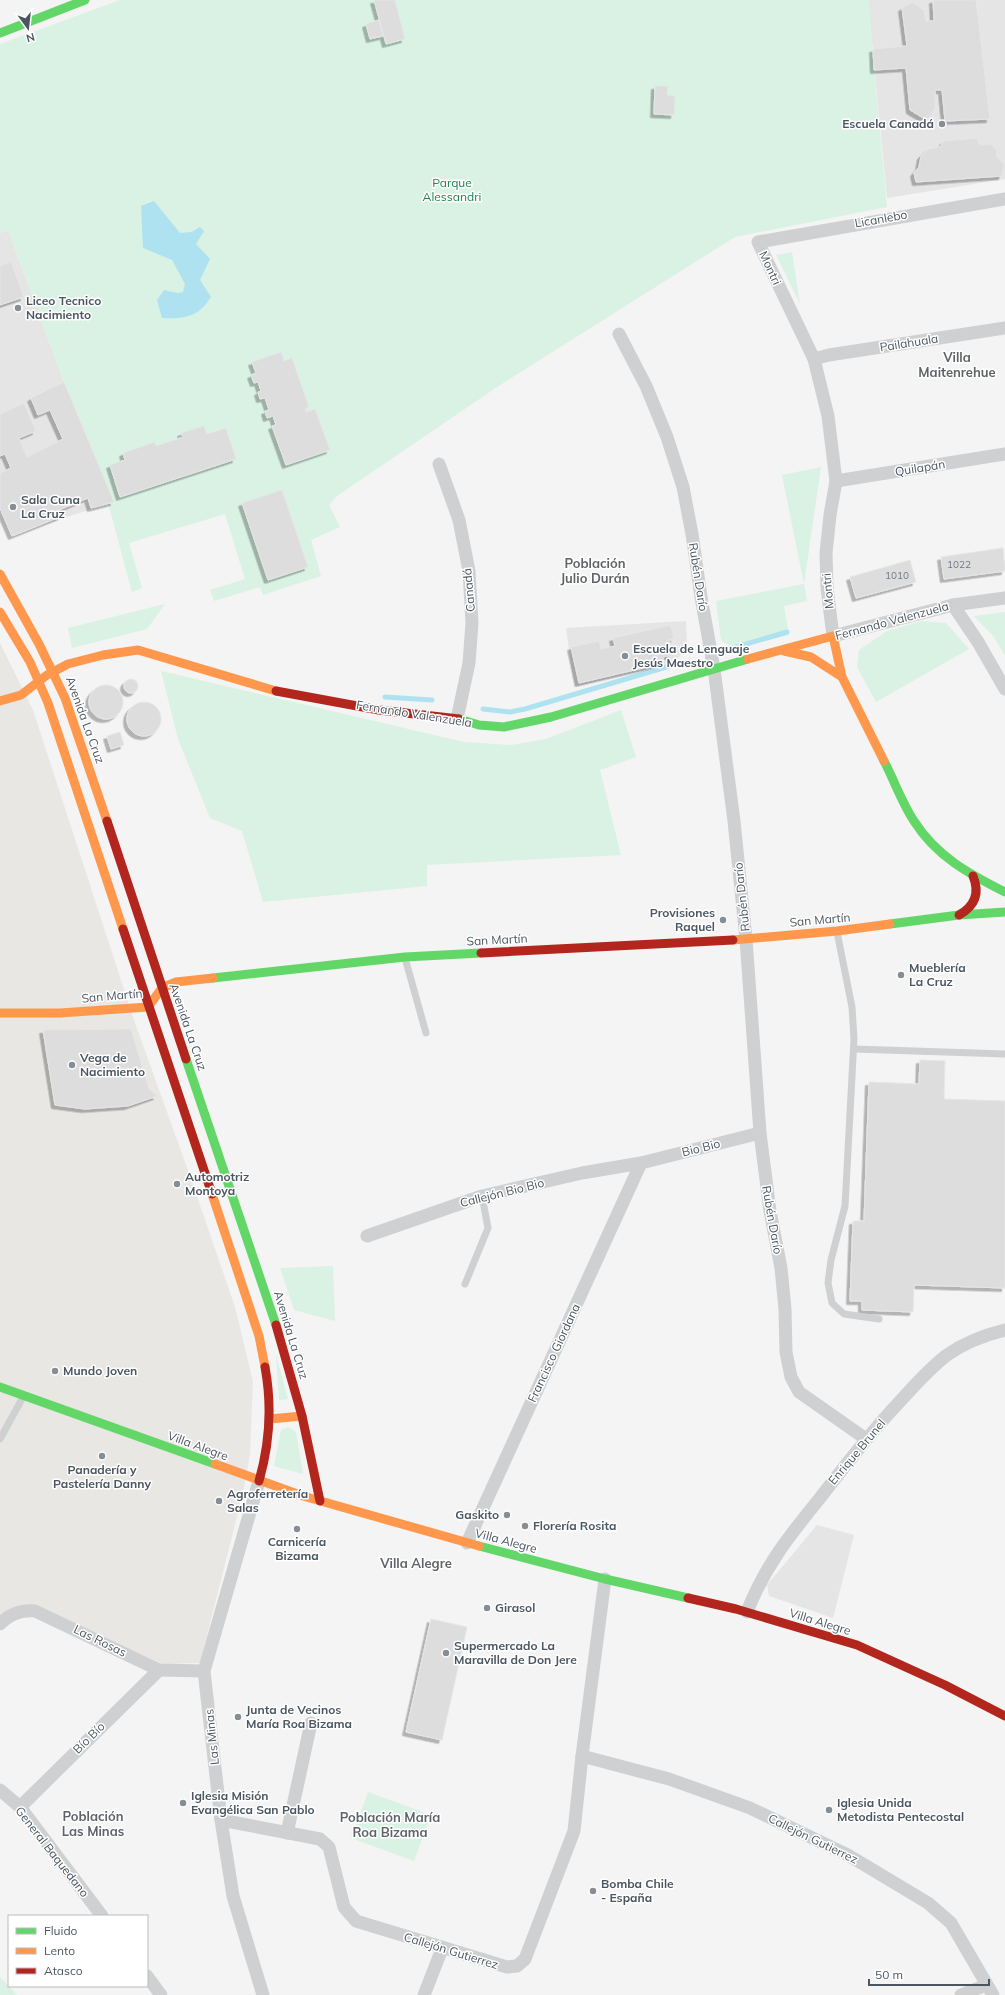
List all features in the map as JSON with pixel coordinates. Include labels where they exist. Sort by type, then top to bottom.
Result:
[{"type":"main road","points":[[0,33],[43,15],[85,0]]},
{"type":"main road","name":"Avenida La Cruz","points":[[0,574],[73,717],[162,988],[277,1326],[302,1416],[320,1501]]},
{"type":"main road","points":[[0,612],[39,681],[82,802],[148,1007],[234,1258],[259,1336],[266,1374],[270,1419],[268,1448],[259,1481]]},
{"type":"main road","name":"Fernando Valenzuela","points":[[0,702],[20,696],[51,673],[70,664],[94,657],[138,650],[284,693],[380,710],[457,719],[479,725],[504,727],[525,724],[714,668],[833,636]]},
{"type":"main road","name":"Montri","points":[[833,636],[842,677],[914,821],[929,841],[945,857],[973,876],[1005,892]]},
{"type":"main road","name":"Fernando Valenzuela","points":[[781,650],[811,658],[842,677]]},
{"type":"main road","points":[[960,915],[970,909],[976,898],[976,883],[973,876]]},
{"type":"main road","name":"San Martín","points":[[0,1013],[60,1013],[148,1007],[162,988],[176,982],[405,957],[746,938],[837,931],[960,915],[1005,912]]},
{"type":"main road","name":"Villa Alegre","points":[[0,1387],[23,1397],[259,1481],[320,1501],[467,1543],[605,1580],[747,1612],[857,1645],[945,1685],[1005,1716]]},
{"type":"main road","points":[[270,1419],[302,1416]]},
{"type":"street","name":"Licanlebo","points":[[758,242],[1005,199]]},
{"type":"street","name":"Montri","points":[[758,242],[814,359],[828,416],[836,481],[826,553],[827,588],[833,636]]},
{"type":"street","name":"Pailahuala","points":[[814,359],[829,355],[1005,328]]},
{"type":"street","name":"Rubén Darío","points":[[619,334],[649,393],[667,436],[682,488],[714,668],[734,821],[746,938],[760,1133],[768,1196],[781,1268],[785,1309],[786,1352],[791,1377],[799,1392],[866,1439]]},
{"type":"street","name":"Quilapán","points":[[836,481],[1005,454]]},
{"type":"street","name":"Canadá","points":[[439,464],[459,520],[469,571],[471,631],[469,663],[457,719]]},
{"type":"street","name":"Fernando Valenzuela","points":[[833,636],[953,605],[1005,598]]},
{"type":"street","points":[[953,605],[978,642],[1005,688]]},
{"type":"street","name":"Bio Bio","points":[[641,1163],[760,1133]]},
{"type":"street","name":"Callejón Bio Bio","points":[[366,1236],[482,1196],[582,1173],[641,1163]]},
{"type":"street","name":"Francisco Giordana","points":[[467,1543],[641,1163]]},
{"type":"street","name":"Enrique Brunel","points":[[747,1612],[760,1581],[782,1544],[866,1439],[923,1376],[948,1354],[977,1339],[1005,1330]]},
{"type":"street","name":"Las Minas","points":[[259,1481],[204,1671],[221,1820],[233,1896],[263,1995]]},
{"type":"street","name":"Callejón Gutierrez","points":[[221,1820],[320,1839],[328,1847],[344,1906],[356,1922],[442,1949],[507,1967],[517,1966],[523,1962],[574,1831],[582,1756],[605,1580]]},
{"type":"street","name":"Las Rosas","points":[[0,1624],[13,1614],[20,1611],[35,1611],[159,1670],[204,1671]]},
{"type":"street","name":"Bío Bío","points":[[20,1807],[159,1670]]},
{"type":"street","points":[[287,1833],[311,1723]]},
{"type":"street","name":"Callejón Gutierrez","points":[[582,1756],[669,1779],[750,1808],[848,1855],[928,1903],[951,1923],[990,1990]]},
{"type":"street","name":"General Baquedano","points":[[0,1790],[20,1807],[101,1915]]},
{"type":"street","points":[[424,1995],[442,1949]]},
{"type":"street","points":[[148,1977],[161,1995]]},
{"type":"street","points":[[961,1995],[990,1990]]},
{"type":"lane","points":[[837,931],[852,1007],[854,1049],[845,1206],[831,1260],[828,1283],[832,1303],[844,1314],[879,1319]]},
{"type":"lane","points":[[405,957],[426,1033]]},
{"type":"lane","points":[[854,1049],[1005,1054]]},
{"type":"lane","points":[[464,1284],[488,1228],[482,1196]]},
{"type":"lane","points":[[0,1439],[23,1397]]},
{"type":"shaded area","name":"Escuela Canadá","points":[[868,0],[1005,0],[1005,179],[887,198]]},
{"type":"shaded area","name":"Liceo Tecnico Nacimiento","points":[[8,230],[64,382],[114,502],[38,526],[11,469],[0,473],[0,233]]},
{"type":"shaded area","name":"Escuela de Lenguaje Jesús Maestro","points":[[686,621],[687,644],[684,652],[677,659],[667,665],[574,687],[566,628]]},
{"type":"shaded area","points":[[0,643],[33,710],[134,1020],[235,1307],[253,1382],[250,1454],[243,1493],[200,1663],[162,1664],[42,1609],[0,1620]]},
{"type":"shaded area","points":[[817,1525],[854,1535],[833,1618],[769,1596],[767,1585]]},
{"type":"green space","name":"Parque Alessandri","points":[[120,0],[868,0],[887,207],[735,237],[500,385],[337,496],[329,505],[340,527],[311,540],[321,576],[263,595],[260,587],[214,601],[210,590],[245,579],[225,514],[129,543],[142,588],[132,592],[108,503],[114,502],[64,382],[8,230],[0,233],[0,44]]},
{"type":"green space","points":[[792,252],[800,304],[776,255]]},
{"type":"green space","points":[[821,467],[804,584],[782,475]]},
{"type":"green space","points":[[804,584],[807,601],[784,606],[789,635],[734,649],[721,640],[716,601]]},
{"type":"green space","points":[[165,604],[147,629],[72,648],[68,628]]},
{"type":"green space","points":[[1005,612],[1005,656],[994,637],[974,616]]},
{"type":"green space","points":[[922,621],[946,623],[969,649],[876,702],[857,667],[859,650],[887,631]]},
{"type":"green space","points":[[161,671],[464,742],[511,745],[546,739],[621,710],[636,757],[600,770],[621,855],[427,865],[427,886],[263,902],[242,831],[210,818],[178,739]]},
{"type":"green space","points":[[333,1266],[335,1321],[294,1310],[280,1268]]},
{"type":"green space","points":[[276,1355],[288,1399],[279,1400]]},
{"type":"green space","points":[[288,1427],[296,1432],[303,1474],[274,1466],[281,1430]]},
{"type":"green space","points":[[368,1792],[431,1815],[414,1861],[351,1838]]},
{"type":"green space","points":[[0,1977],[17,1995],[0,1995]]},
{"type":"water","points":[[154,201],[180,233],[192,232],[200,227],[204,231],[196,244],[210,259],[200,280],[211,297],[196,313],[185,317],[162,318],[157,300],[164,290],[177,293],[183,292],[185,284],[172,260],[143,248],[141,206]]},
{"type":"building","points":[[374,0],[395,0],[405,39],[386,44]]},
{"type":"building","points":[[933,0],[976,0],[990,119],[945,121],[942,90],[935,90],[935,109],[925,119],[910,110],[906,68],[874,70],[873,49],[907,46],[902,8],[912,2],[924,10],[926,21],[934,21]]},
{"type":"building","points":[[379,20],[383,36],[370,39],[366,24]]},
{"type":"building","points":[[655,86],[668,86],[667,95],[675,96],[674,115],[654,114]]},
{"type":"building","points":[[976,138],[980,145],[990,144],[996,149],[997,157],[1004,164],[1002,176],[916,182],[914,173],[919,167],[921,156],[928,149],[940,147],[944,141]]},
{"type":"building","points":[[11,262],[24,297],[0,305],[0,266]]},
{"type":"building","points":[[281,352],[284,361],[292,358],[309,407],[305,409],[306,412],[315,409],[330,450],[286,465],[272,426],[276,425],[273,416],[267,418],[265,411],[269,410],[265,398],[260,399],[258,392],[261,391],[258,382],[254,383],[251,375],[256,373],[252,362]]},
{"type":"building","points":[[64,382],[114,502],[91,508],[88,498],[59,510],[62,516],[12,536],[0,508],[0,473],[11,468],[5,454],[0,456],[0,414],[24,403],[36,431],[19,438],[27,457],[63,439],[50,410],[38,415],[31,398]]},
{"type":"building","points":[[204,426],[207,434],[226,428],[236,459],[120,497],[110,465],[125,460],[123,453],[155,442],[156,446],[183,437],[181,433]]},
{"type":"building","points":[[282,490],[308,567],[268,580],[242,503]]},
{"type":"building","points":[[1003,548],[1005,571],[944,579],[941,557]]},
{"type":"building","points":[[910,560],[916,582],[856,598],[850,577]]},
{"type":"building","points":[[671,625],[674,639],[669,640],[672,655],[663,657],[664,663],[579,683],[571,647],[599,641],[601,649],[615,646],[613,638]]},
{"type":"building","points":[[128,679],[134,679],[138,683],[138,689],[134,693],[128,693],[124,689],[124,683]]},
{"type":"building","points":[[103,685],[109,685],[118,690],[122,696],[122,708],[118,714],[109,719],[103,719],[94,714],[89,705],[89,699],[94,690]]},
{"type":"building","points":[[141,702],[147,702],[151,703],[158,709],[161,719],[160,726],[154,733],[147,736],[141,736],[137,735],[130,729],[127,722],[127,716],[128,712],[134,705]]},
{"type":"building","points":[[120,732],[124,745],[111,749],[107,736]]},
{"type":"building","points":[[131,1029],[149,1089],[157,1096],[128,1106],[85,1109],[55,1105],[43,1030]]},
{"type":"building","points":[[920,1060],[945,1061],[944,1099],[1005,1101],[1005,1288],[914,1285],[913,1312],[862,1310],[862,1301],[850,1301],[853,1221],[864,1221],[869,1082],[919,1084]]},
{"type":"building","points":[[431,1619],[467,1627],[442,1740],[406,1732]]},
{"type":"waterway","points":[[736,647],[787,632]]},
{"type":"waterway","points":[[483,709],[510,712],[525,709],[673,665]]},
{"type":"waterway","points":[[385,697],[432,700]]},
{"type":"traffic: fast","points":[[0,33],[85,0]]},
{"type":"traffic: fast","points":[[459,719],[479,725],[504,727],[551,717],[748,659]]},
{"type":"traffic: fast","points":[[884,761],[914,821],[932,844],[966,871],[1005,892]]},
{"type":"traffic: fast","points":[[890,924],[959,915],[1005,912]]},
{"type":"traffic: fast","points":[[213,978],[405,957],[481,953]]},
{"type":"traffic: fast","points":[[186,1059],[276,1325]]},
{"type":"traffic: fast","points":[[0,1387],[215,1464]]},
{"type":"traffic: fast","points":[[479,1546],[605,1579],[688,1598]]},
{"type":"traffic: slow","points":[[0,574],[39,644],[65,698],[107,821]]},
{"type":"traffic: slow","points":[[0,612],[30,662],[48,703],[123,929]]},
{"type":"traffic: slow","points":[[748,659],[833,636],[842,677],[884,761]]},
{"type":"traffic: slow","points":[[0,701],[21,695],[47,675],[68,664],[103,655],[138,650],[276,691]]},
{"type":"traffic: slow","points":[[784,651],[811,657],[842,677]]},
{"type":"traffic: slow","points":[[733,940],[837,931],[890,924]]},
{"type":"traffic: slow","points":[[0,1013],[60,1013],[148,1007],[162,988],[176,982],[213,978]]},
{"type":"traffic: slow","points":[[212,1194],[259,1336],[265,1367]]},
{"type":"traffic: slow","points":[[270,1419],[302,1416]]},
{"type":"traffic: slow","points":[[215,1464],[303,1496],[479,1546]]},
{"type":"traffic: jam","points":[[276,691],[379,710],[459,719]]},
{"type":"traffic: jam","points":[[107,821],[186,1059]]},
{"type":"traffic: jam","points":[[959,915],[969,908],[975,898],[976,888],[973,876]]},
{"type":"traffic: jam","points":[[123,929],[212,1194]]},
{"type":"traffic: jam","points":[[481,953],[733,940]]},
{"type":"traffic: jam","points":[[276,1325],[302,1416],[320,1501]]},
{"type":"traffic: jam","points":[[259,1481],[266,1452],[269,1424],[269,1396],[265,1367]]},
{"type":"traffic: jam","points":[[688,1598],[736,1609],[857,1645],[945,1685],[1005,1716]]},
{"type":"place","name":"Escuela Canadá","points":[[942,124]]},
{"type":"place","name":"Liceo Tecnico Nacimiento","points":[[18,308]]},
{"type":"place","name":"Sala Cuna La Cruz","points":[[13,507]]},
{"type":"place","name":"Escuela de Lenguaje Jesús Maestro","points":[[625,656]]},
{"type":"place","name":"Provisiones Raquel","points":[[723,920]]},
{"type":"place","name":"Mueblería La Cruz","points":[[901,975]]},
{"type":"place","name":"Vega de Nacimiento","points":[[72,1065]]},
{"type":"place","name":"Automotriz Montoya","points":[[177,1184]]},
{"type":"place","name":"Mundo Joven","points":[[55,1371]]},
{"type":"place","name":"Panadería y Pastelería Danny","points":[[102,1456]]},
{"type":"place","name":"Agroferretería Salas","points":[[219,1501]]},
{"type":"place","name":"Gaskito","points":[[507,1515]]},
{"type":"place","name":"Florería Rosita","points":[[525,1526]]},
{"type":"place","name":"Carnicería Bizama","points":[[297,1529]]},
{"type":"place","name":"Girasol","points":[[487,1608]]},
{"type":"place","name":"Supermercado La Maravilla de Don Jere","points":[[446,1653]]},
{"type":"place","name":"Junta de Vecinos María Roa Bizama","points":[[238,1717]]},
{"type":"place","name":"Iglesia Misión Evangélica San Pablo","points":[[183,1803]]},
{"type":"place","name":"Iglesia Unida Metodista Pentecostal","points":[[829,1810]]},
{"type":"place","name":"Bomba Chile - España","points":[[593,1891]]},
{"type":"district","name":"Villa Maitenrehue","points":[[957,364]]},
{"type":"district","name":"Población Julio Durán","points":[[595,570]]},
{"type":"district","name":"Villa Alegre","points":[[416,1563]]},
{"type":"district","name":"Población Las Minas","points":[[93,1824]]},
{"type":"district","name":"Población María Roa Bizama","points":[[390,1824]]}]
